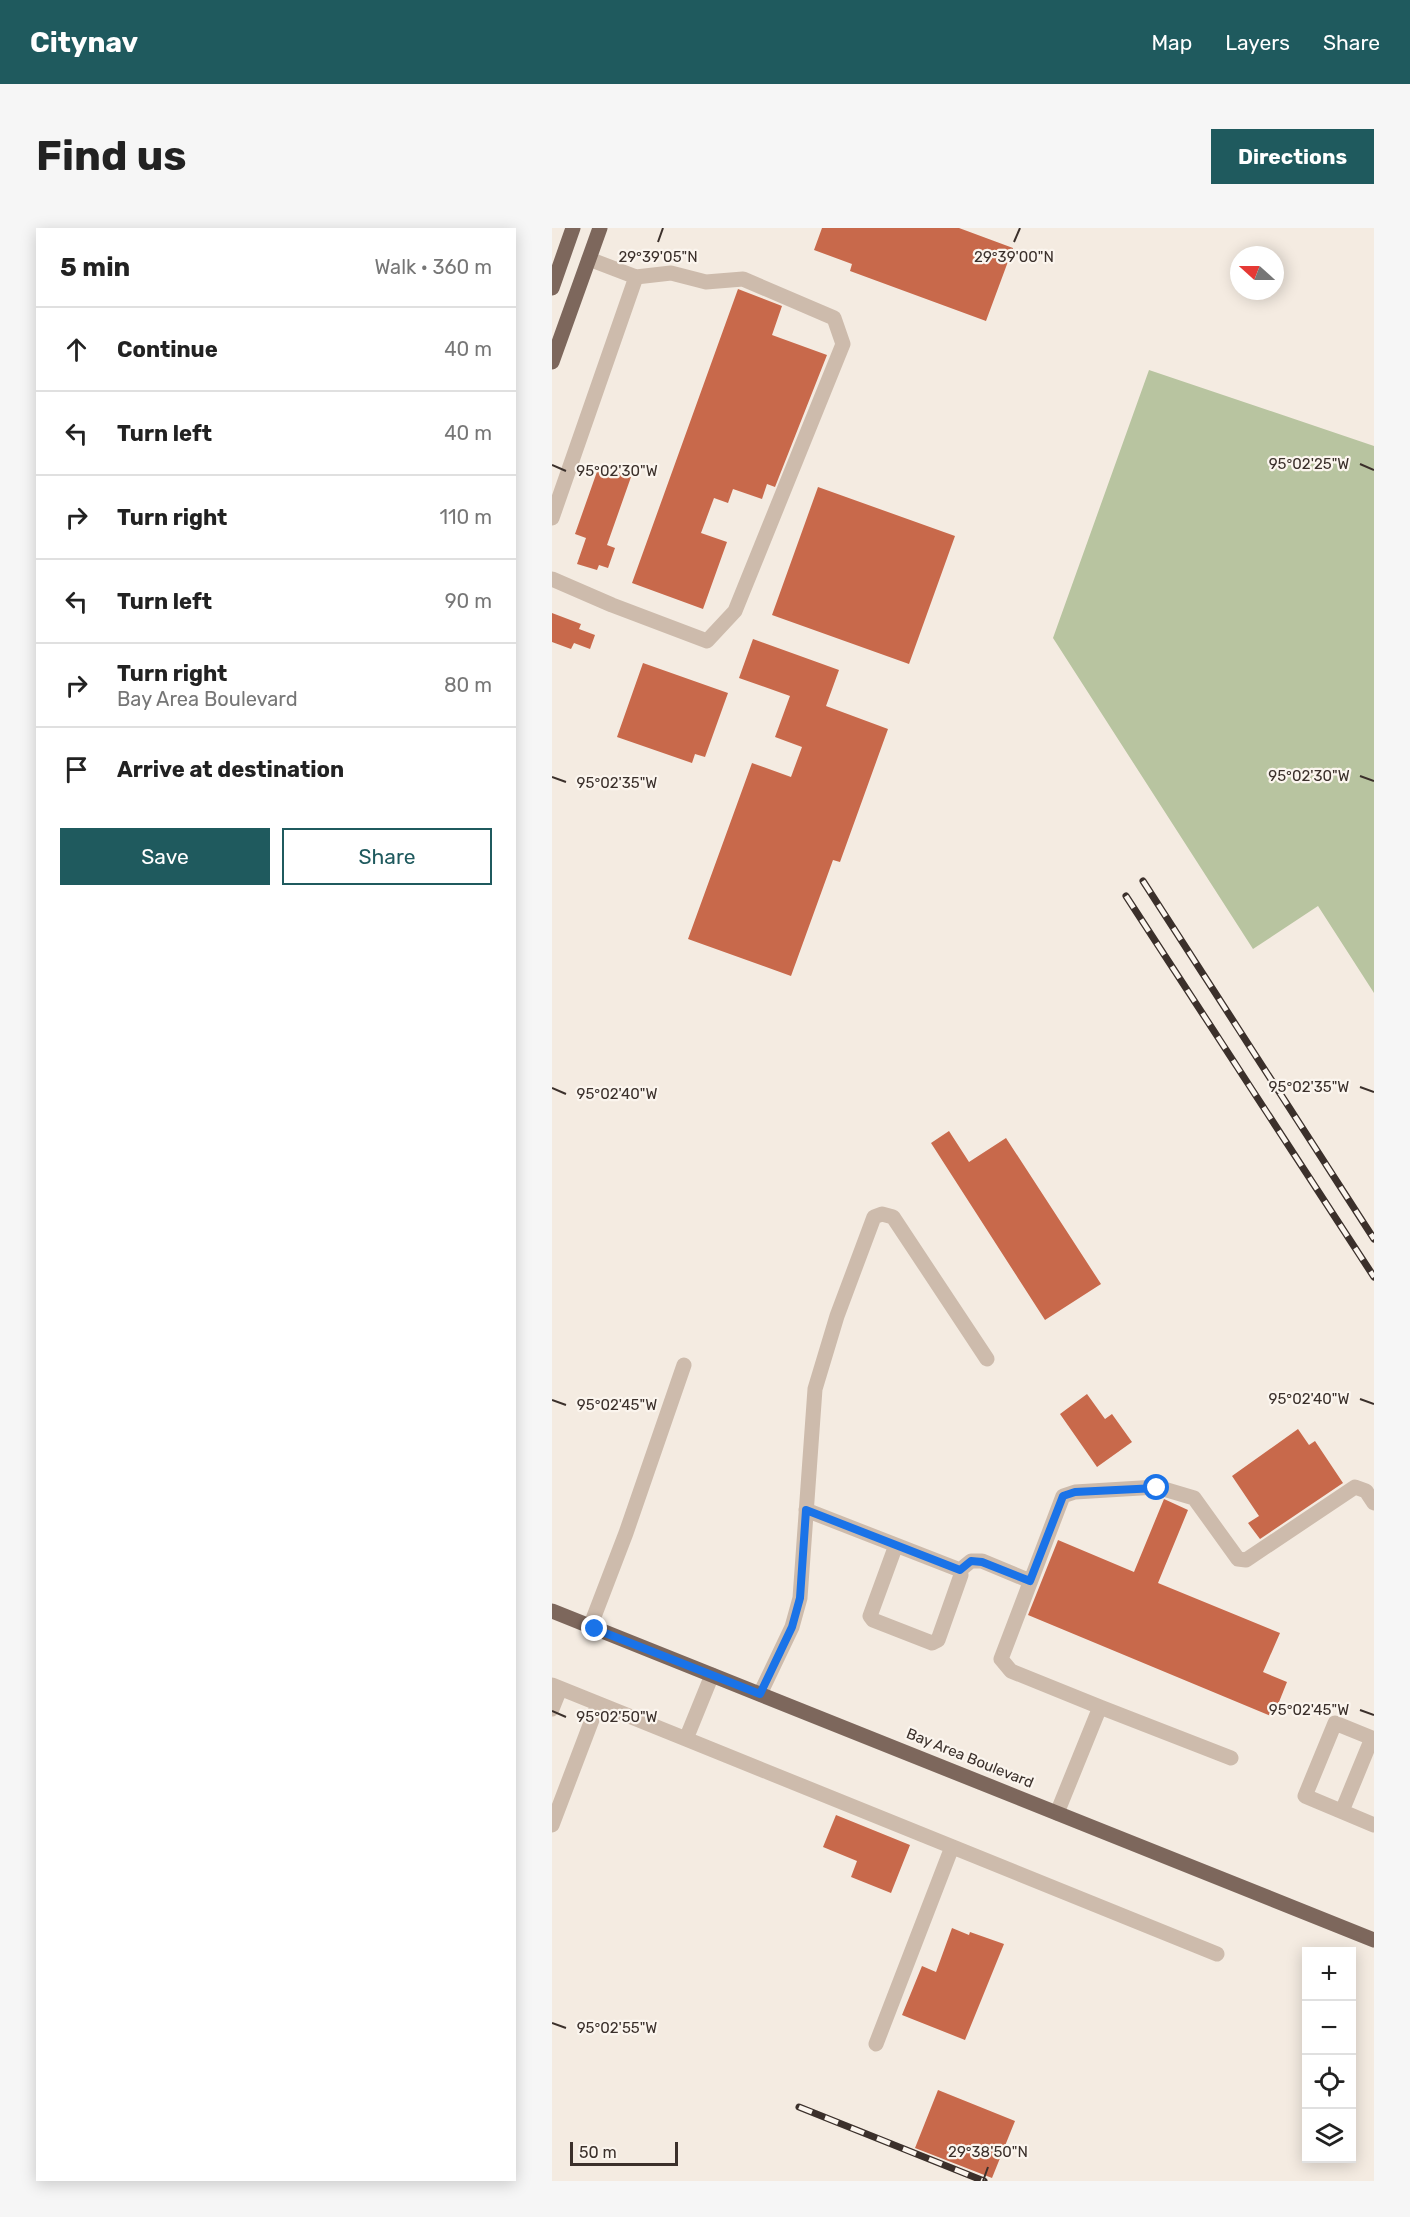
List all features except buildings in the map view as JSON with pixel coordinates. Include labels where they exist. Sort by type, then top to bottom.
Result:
[{"type":"main road","points":[[552,288],[573,228]]},
{"type":"main road","points":[[552,362],[600,228]]},
{"type":"main road","name":"Bay Area Boulevard","points":[[552,1611],[1374,1940]]},
{"type":"lane","points":[[552,579],[612,606],[707,641],[735,611],[843,344],[834,318],[743,279],[706,282],[672,273],[636,277],[589,259]]},
{"type":"lane","points":[[552,518],[636,277]]},
{"type":"lane","points":[[760,1694],[792,1627],[800,1598],[815,1389],[837,1316],[874,1217],[882,1214],[893,1216],[987,1359]]},
{"type":"lane","points":[[590,1627],[626,1533],[684,1365]]},
{"type":"lane","points":[[1232,1758],[1011,1671],[1001,1659],[1063,1496],[1075,1492],[1157,1488],[1194,1498],[1238,1559],[1246,1560],[1355,1487],[1366,1491],[1374,1503]]},
{"type":"lane","points":[[806,1510],[960,1570]]},
{"type":"lane","points":[[896,1545],[870,1616],[882,1624],[932,1643],[938,1640],[961,1575],[960,1570]]},
{"type":"lane","points":[[960,1570],[971,1561],[982,1562],[1030,1581]]},
{"type":"lane","points":[[686,1739],[712,1675]]},
{"type":"lane","points":[[552,1709],[556,1687],[1217,1954]]},
{"type":"lane","points":[[552,1825],[598,1704]]},
{"type":"lane","points":[[1057,1813],[1100,1707]]},
{"type":"lane","points":[[1342,1811],[1372,1738],[1335,1723],[1305,1796],[1374,1825]]},
{"type":"lane","points":[[876,2044],[952,1847]]},
{"type":"green space","points":[[1149,370],[1374,446],[1374,993],[1318,906],[1253,949],[1053,638]]},
{"type":"railway","points":[[1143,881],[1374,1239]]},
{"type":"railway","points":[[1126,896],[1374,1277]]},
{"type":"railway","points":[[799,2107],[984,2181]]},
{"type":"route","points":[[595,1629],[760,1694],[792,1627],[800,1598],[806,1510],[960,1570],[971,1561],[982,1562],[1030,1581],[1063,1496],[1075,1492],[1157,1488]]}]
